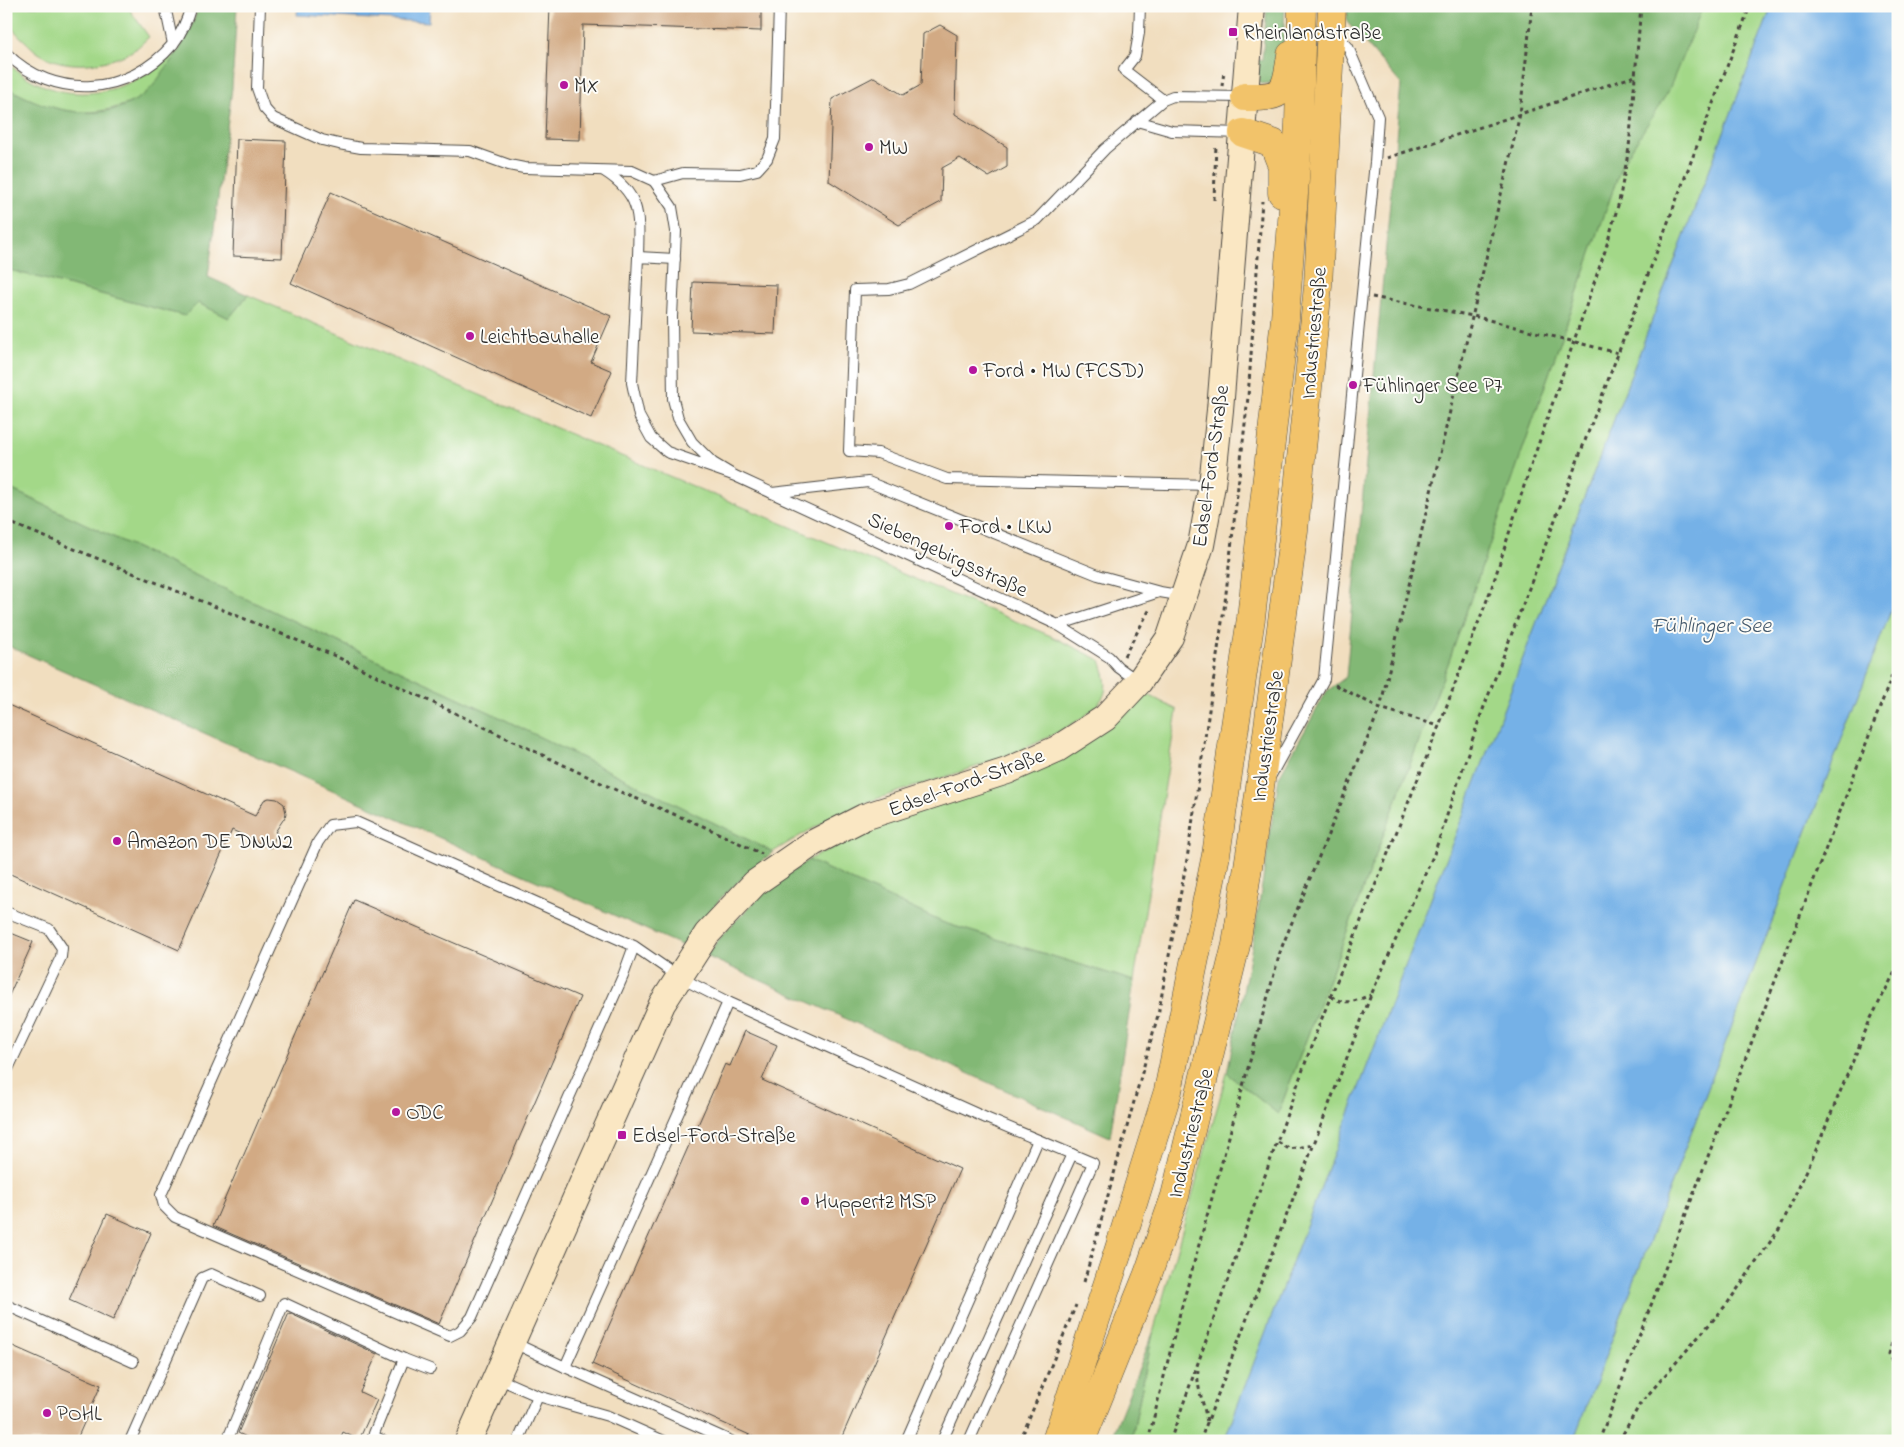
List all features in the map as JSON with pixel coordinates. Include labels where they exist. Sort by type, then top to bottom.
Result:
[{"type":"highway","points":[[1245,98],[1267,98],[1280,93],[1287,80],[1297,6]]},
{"type":"highway","name":"Industriestraße","points":[[1056,1441],[1168,1091],[1216,855],[1250,618],[1285,319],[1299,124],[1302,6]]},
{"type":"highway","name":"Industriestraße","points":[[1081,1441],[1148,1274],[1176,1196],[1236,945],[1259,796],[1294,530],[1317,296],[1332,17]]},
{"type":"highway","points":[[1243,133],[1273,143],[1282,166],[1285,319]]},
{"type":"highway","points":[[1101,1441],[1134,1346],[1148,1274]]},
{"type":"highway","points":[[1051,1441],[1065,1415]]},
{"type":"street","name":"Edsel-Ford-Straße","points":[[468,1441],[662,1004],[707,934],[755,883],[813,843],[864,818],[1006,772],[1057,749],[1105,718],[1139,682],[1170,637],[1172,594],[1202,545],[1212,485],[1220,410],[1252,6]]},
{"type":"lane","points":[[165,6],[174,44]]},
{"type":"lane","points":[[6,53],[18,65],[40,78],[63,85],[86,87],[112,84],[134,75],[157,60],[174,44],[185,26],[191,6]]},
{"type":"lane","points":[[260,6],[257,88],[264,108],[273,118],[284,124],[322,140],[361,148],[470,151],[509,165],[524,168],[632,171],[654,181],[672,207],[676,230],[672,317],[672,373],[673,399],[678,418],[692,442],[713,463],[733,475]]},
{"type":"lane","points":[[654,181],[683,173],[740,174],[757,170],[767,159],[775,139],[779,6]]},
{"type":"lane","points":[[1140,6],[1139,33],[1135,56],[1124,70],[1164,100]]},
{"type":"lane","points":[[1259,796],[1324,679],[1375,162],[1378,117],[1348,47],[1332,17]]},
{"type":"lane","points":[[1212,485],[947,479],[878,454],[849,451],[855,290],[888,289],[909,284],[1037,220],[1105,149],[1164,100],[1173,96],[1245,98]]},
{"type":"lane","points":[[1137,121],[1172,130],[1243,133]]},
{"type":"lane","points":[[603,170],[618,180],[628,190],[634,201],[639,223],[632,383],[639,416],[651,438],[667,452],[733,475]]},
{"type":"lane","points":[[638,257],[676,259]]},
{"type":"lane","name":"Siebengebirgsstraße","points":[[733,475],[1058,625],[1108,658],[1139,682]]},
{"type":"lane","points":[[771,493],[868,482],[1098,575],[1172,594]]},
{"type":"lane","points":[[1058,625],[1172,594]]},
{"type":"lane","points":[[634,946],[623,976],[472,1317],[460,1331],[450,1336],[175,1217],[164,1206],[161,1195],[318,842],[330,825],[356,822],[634,946],[679,977],[728,1002],[1093,1163],[968,1441]]},
{"type":"lane","points":[[6,912],[49,929],[62,948],[61,957],[6,1073]]},
{"type":"lane","points":[[565,1367],[728,1002]]},
{"type":"lane","points":[[906,1441],[1038,1140]]},
{"type":"lane","points":[[942,1441],[1072,1154]]},
{"type":"lane","points":[[130,1441],[202,1278],[211,1274],[260,1296]]},
{"type":"lane","points":[[6,1304],[133,1362]]},
{"type":"lane","points":[[228,1441],[284,1304],[430,1369]]},
{"type":"lane","points":[[511,1342],[731,1441]]},
{"type":"lane","points":[[384,1441],[373,1436],[404,1359]]},
{"type":"lane","points":[[496,1377],[538,1396],[608,1416],[664,1441]]},
{"type":"lane","points":[[518,1441],[538,1396]]},
{"type":"path","points":[[1148,1441],[1177,1324],[1282,949],[1380,708],[1520,114],[1532,6]]},
{"type":"path","points":[[1170,1441],[1331,996],[1439,726],[1493,584],[1524,486],[1605,251],[1619,202],[1629,148],[1641,6]]},
{"type":"path","points":[[1200,1441],[1371,995],[1434,854],[1479,720],[1750,6]]},
{"type":"path","points":[[1375,162],[1635,76]]},
{"type":"path","points":[[1082,1288],[1158,1014],[1188,859],[1226,592],[1248,397],[1262,196]]},
{"type":"path","points":[[1362,297],[1473,316],[1618,353]]},
{"type":"path","points":[[6,521],[333,655],[618,791],[763,854]]},
{"type":"path","points":[[1599,1441],[1898,660]]},
{"type":"path","points":[[1324,679],[1380,708],[1439,726]]},
{"type":"path","points":[[1618,1441],[1640,1404],[1726,1304],[1780,1228],[1813,1157],[1870,1020],[1898,966]]},
{"type":"path","points":[[1331,996],[1338,1002],[1343,1002],[1371,995]]},
{"type":"path","points":[[1278,1142],[1289,1149],[1314,1145]]},
{"type":"path","points":[[1020,1441],[1079,1297]]},
{"type":"path","points":[[1898,1320],[1889,1354],[1898,1370]]},
{"type":"path","points":[[1198,1365],[1198,1383],[1207,1423]]},
{"type":"green space","points":[[6,6],[127,6],[149,37],[134,50],[112,60],[86,64],[60,62],[37,52],[17,34],[7,18]]},
{"type":"green space","points":[[198,6],[237,6],[232,88],[208,277],[248,295],[229,318],[198,303],[185,316],[6,269],[6,87],[40,103],[77,112],[96,112],[114,109],[132,102],[151,88],[183,44]]},
{"type":"green space","points":[[1267,6],[1285,6],[1282,69],[1278,82],[1261,84],[1258,80],[1258,60],[1262,60]]},
{"type":"green space","points":[[1347,6],[1703,6],[1668,92],[1622,164],[1449,661],[1278,1114],[1227,1073],[1254,936],[1279,777],[1327,691],[1346,677],[1401,84],[1347,22]]},
{"type":"green space","points":[[1623,6],[1772,6],[1224,1441],[1131,1441],[1153,1333],[1227,1073],[1278,1114],[1449,661],[1622,164]]},
{"type":"green space","points":[[178,51],[148,92],[129,103],[106,110],[76,112],[62,110],[34,101],[6,87],[6,62],[28,78],[49,88],[71,93],[94,92],[115,88],[137,79],[158,67]]},
{"type":"green space","points":[[6,269],[185,316],[198,303],[229,318],[248,295],[626,458],[1051,636],[1100,660],[1106,686],[1104,696],[1090,712],[1080,719],[1028,747],[863,804],[817,826],[773,852],[491,713],[6,487]]},
{"type":"green space","points":[[6,487],[491,713],[773,852],[721,898],[683,946],[6,645]]},
{"type":"green space","points":[[1898,592],[1898,1441],[1573,1441]]},
{"type":"green space","points":[[1145,693],[1177,710],[1134,981],[944,923],[808,860],[869,830],[913,814]]},
{"type":"green space","points":[[808,860],[944,923],[1134,981],[1110,1137],[706,956],[724,933],[765,891]]},
{"type":"green space","points":[[1153,1333],[1131,1441],[1110,1441]]},
{"type":"water","points":[[298,6],[430,6],[429,22],[297,15]]},
{"type":"water","name":"Fühlinger See","points":[[1772,6],[1898,6],[1898,592],[1573,1441],[1224,1441]]},
{"type":"building","name":"MX","points":[[550,6],[761,6],[761,31],[583,25],[580,140],[545,139]]},
{"type":"building","name":"MW","points":[[940,25],[957,35],[955,114],[1007,147],[1007,167],[989,177],[960,158],[942,168],[941,202],[899,225],[829,181],[832,99],[874,77],[903,95],[921,85],[923,34]]},
{"type":"building","points":[[237,139],[286,141],[282,258],[233,256]]},
{"type":"building","points":[[331,192],[611,316],[591,362],[612,371],[591,418],[291,283]]},
{"type":"building","points":[[693,282],[777,285],[775,334],[691,331]]},
{"type":"building","name":"Amazon DE DNW2","points":[[6,704],[255,816],[264,800],[269,798],[277,799],[284,804],[286,813],[275,832],[277,833],[271,848],[232,830],[179,950],[6,872]]},
{"type":"building","name":"ODC","points":[[354,900],[580,997],[439,1324],[213,1226]]},
{"type":"building","points":[[6,931],[33,942],[6,1002]]},
{"type":"building","points":[[745,1031],[777,1045],[762,1080],[960,1169],[840,1441],[763,1441],[592,1364],[725,1064],[730,1066]]},
{"type":"building","points":[[107,1214],[151,1233],[113,1320],[69,1300]]},
{"type":"building","points":[[289,1313],[377,1354],[360,1392],[377,1400],[359,1440],[343,1432],[339,1441],[255,1441],[238,1433]]},
{"type":"building","name":"POHL","points":[[6,1343],[101,1385],[76,1441],[6,1441]]},
{"type":"place","name":"Rheinlandstraße","points":[[1233,32]]},
{"type":"place","name":"MX","points":[[564,85]]},
{"type":"place","name":"MW","points":[[869,147]]},
{"type":"place","name":"Leichtbauhalle","points":[[470,336]]},
{"type":"place","name":"Ford • MW (FCSD)","points":[[973,370]]},
{"type":"place","name":"Fühlinger See P7","points":[[1353,385]]},
{"type":"place","name":"Ford • LKW","points":[[949,526]]},
{"type":"place","name":"Amazon DE DNW2","points":[[117,841]]},
{"type":"place","name":"ODC","points":[[396,1112]]},
{"type":"place","name":"Edsel-Ford-Straße","points":[[622,1135]]},
{"type":"place","name":"Huppertz MSP","points":[[805,1201]]},
{"type":"place","name":"POHL","points":[[47,1413]]}]
